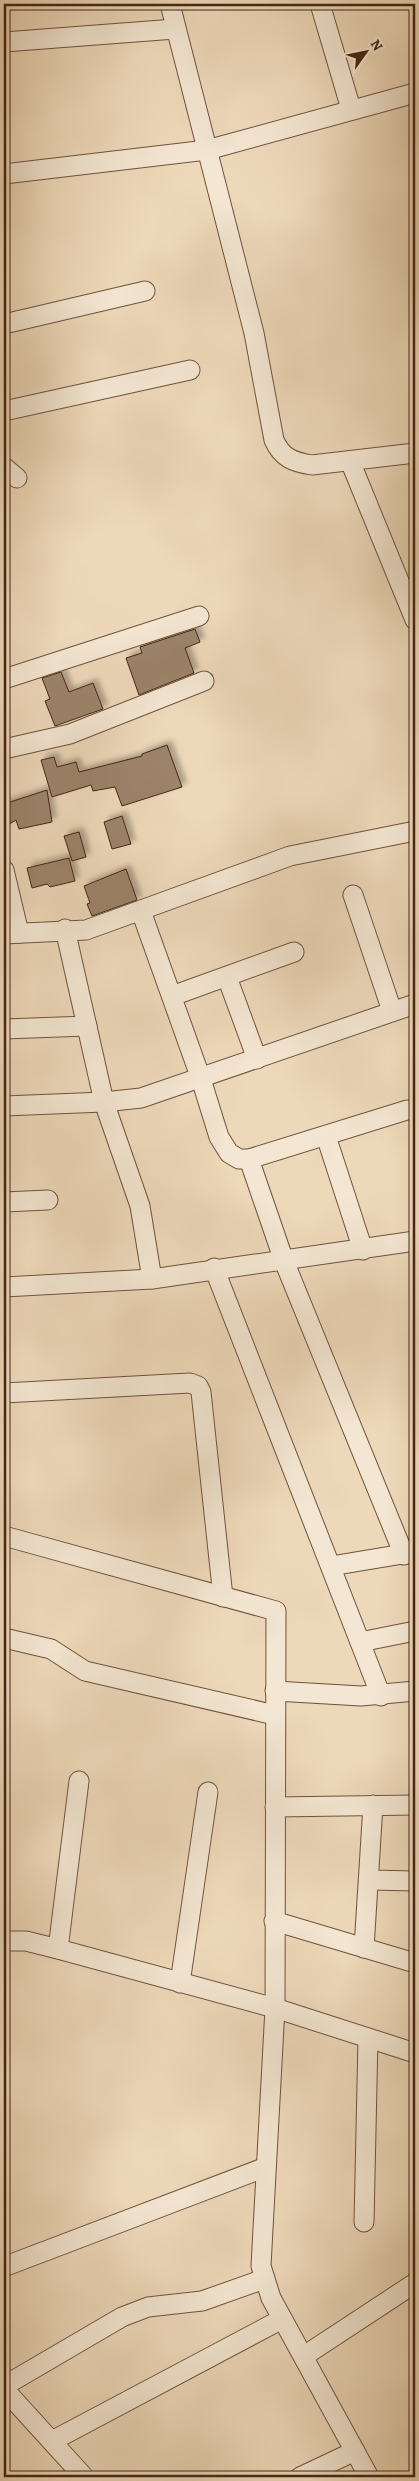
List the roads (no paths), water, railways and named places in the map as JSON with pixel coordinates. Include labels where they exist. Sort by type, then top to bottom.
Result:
[{"type":"street","points":[[170,4],[254,333],[274,440],[278,449],[291,460],[312,465],[415,453]]},
{"type":"street","points":[[320,4],[350,109]]},
{"type":"street","points":[[4,42],[175,28]]},
{"type":"street","points":[[4,174],[207,150],[350,109],[415,93]]},
{"type":"street","points":[[4,324],[145,291]]},
{"type":"street","points":[[4,411],[190,370]]},
{"type":"street","points":[[350,461],[415,620]]},
{"type":"street","points":[[4,679],[199,616]]},
{"type":"street","points":[[4,749],[70,734],[204,682]]},
{"type":"street","points":[[4,870],[11,933],[65,929],[86,930],[290,856],[415,831]]},
{"type":"street","points":[[353,895],[392,1011]]},
{"type":"street","points":[[141,911],[202,1079],[219,1137],[230,1153],[238,1159],[249,1159],[407,1110]]},
{"type":"street","points":[[65,929],[104,1102],[140,1206],[152,1279]]},
{"type":"street","points":[[172,996],[294,952]]},
{"type":"street","points":[[227,977],[257,1059]]},
{"type":"street","points":[[4,1106],[104,1102],[141,1098],[202,1079],[415,1004]]},
{"type":"street","points":[[4,1029],[87,1026]]},
{"type":"street","points":[[326,1136],[363,1250]]},
{"type":"street","points":[[249,1159],[284,1261],[410,1553],[331,1566]]},
{"type":"street","points":[[4,1202],[48,1200]]},
{"type":"street","points":[[4,1287],[152,1279],[214,1268],[284,1261],[415,1241]]},
{"type":"street","points":[[214,1268],[381,1696]]},
{"type":"street","points":[[4,1393],[190,1383],[198,1386],[201,1392],[223,1597]]},
{"type":"street","points":[[4,1536],[276,1612],[275,2008],[261,2266],[264,2279],[282,2318],[369,2477]]},
{"type":"street","points":[[360,1642],[415,1631]]},
{"type":"street","points":[[4,1638],[51,1649],[86,1671],[275,1715]]},
{"type":"street","points":[[275,1691],[381,1696],[415,1691]]},
{"type":"street","points":[[58,1948],[79,1781]]},
{"type":"street","points":[[180,1983],[208,1792]]},
{"type":"street","points":[[364,1948],[370,1880],[373,1805]]},
{"type":"street","points":[[275,1807],[415,1805]]},
{"type":"street","points":[[370,1880],[415,1881]]},
{"type":"street","points":[[274,1921],[415,1963]]},
{"type":"street","points":[[4,1941],[26,1941],[58,1948],[275,2008],[415,2053]]},
{"type":"street","points":[[364,2222],[368,2038]]},
{"type":"street","points":[[6,2266],[266,2167]]},
{"type":"street","points":[[84,2477],[4,2387],[122,2318],[148,2307],[202,2301],[264,2279]]},
{"type":"street","points":[[304,2356],[415,2283]]},
{"type":"street","points":[[52,2441],[282,2318]]},
{"type":"street","points":[[300,2477],[355,2451]]}]
